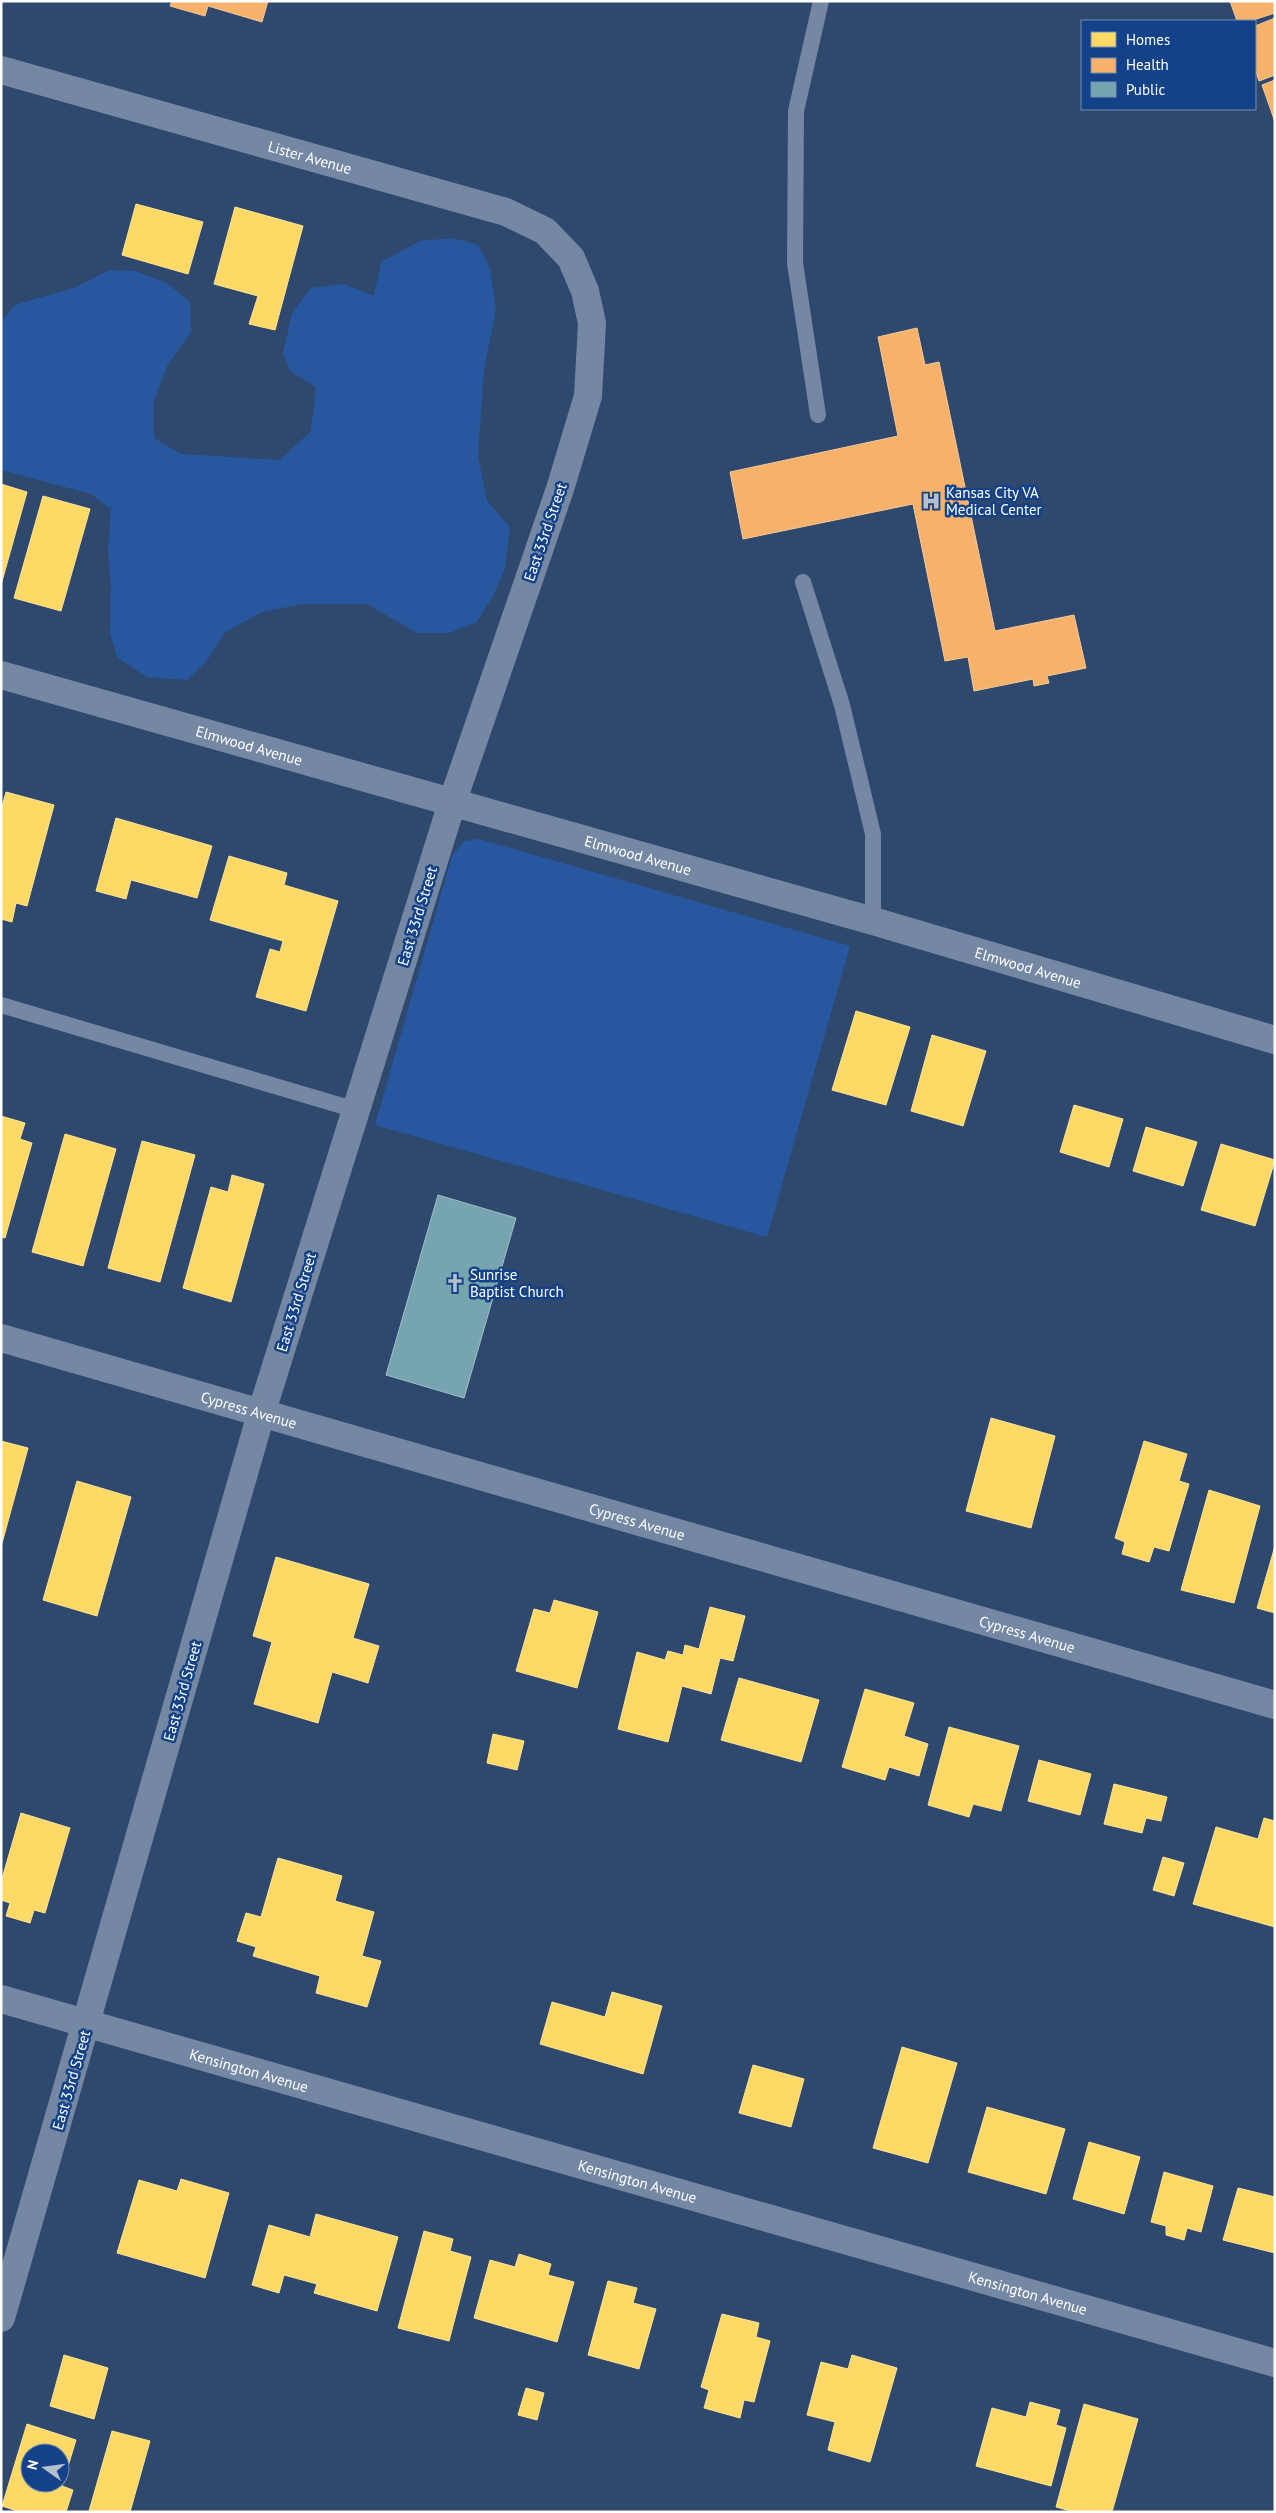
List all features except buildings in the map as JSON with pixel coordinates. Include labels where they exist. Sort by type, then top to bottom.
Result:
[{"type":"street","name":"Lister Avenue","points":[[1,70],[506,212],[544,231],[571,258],[585,291]]},
{"type":"street","name":"East 33rd Street","points":[[1,2318],[87,2024],[260,1414],[452,803],[560,489],[588,396],[592,323],[585,291]]},
{"type":"street","name":"Elmwood Avenue","points":[[1,674],[873,921],[1275,1040]]},
{"type":"street","name":"Cypress Avenue","points":[[1,1338],[260,1414],[1275,1704]]},
{"type":"street","name":"Kensington Avenue","points":[[1,1999],[1275,2362]]},
{"type":"lane","points":[[818,415],[795,263],[796,111],[821,1]]},
{"type":"lane","points":[[803,582],[842,706],[873,834],[873,921]]},
{"type":"lane","points":[[1,1005],[356,1110]]},
{"type":"shaded area","points":[[453,238],[478,245],[490,268],[496,309],[484,370],[478,456],[487,501],[510,527],[505,569],[493,596],[477,622],[449,633],[417,633],[367,604],[303,604],[262,612],[225,632],[208,659],[187,680],[147,677],[117,657],[110,633],[111,585],[108,552],[111,509],[91,494],[1,470],[1,322],[15,305],[76,287],[109,270],[135,271],[167,283],[190,302],[191,332],[168,364],[153,403],[154,438],[181,454],[280,460],[311,431],[316,387],[290,371],[283,353],[292,313],[311,288],[344,284],[374,296],[381,262],[420,241]]},
{"type":"shaded area","points":[[479,839],[850,946],[767,1237],[375,1125],[452,856],[464,841]]},
{"type":"place","name":"Kansas City VA Medical Center","points":[[931,501]]},
{"type":"place","name":"Sunrise Baptist Church","points":[[455,1283]]}]
